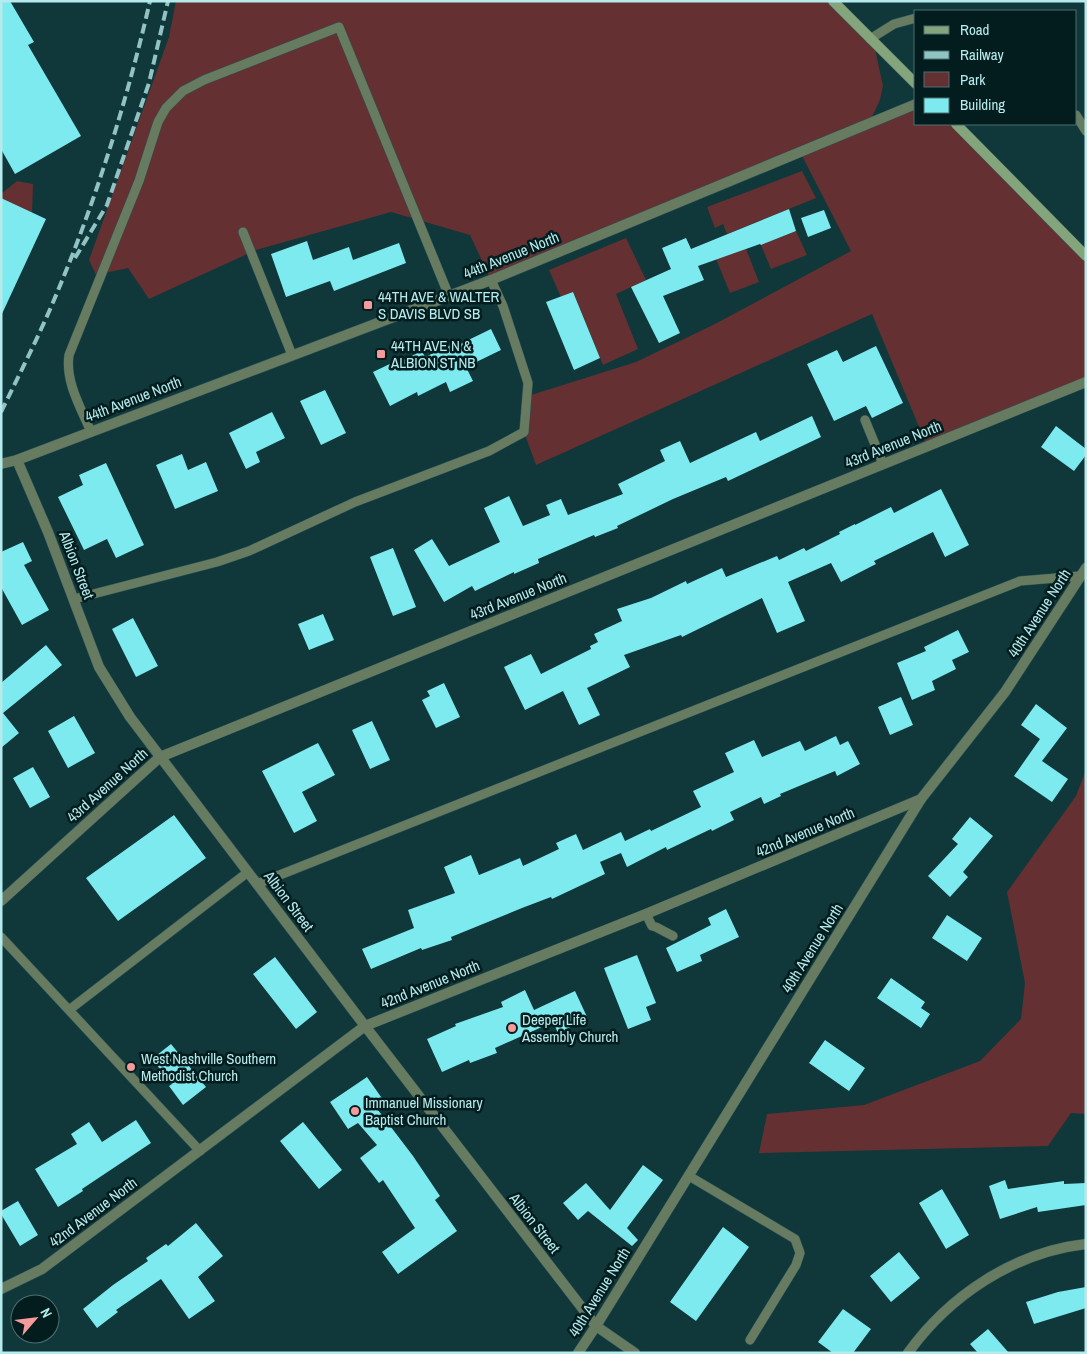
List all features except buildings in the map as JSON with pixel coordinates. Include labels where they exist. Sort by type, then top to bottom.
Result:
[{"type":"main road","points":[[832,1],[914,82]]},
{"type":"main road","points":[[957,125],[1086,256]]},
{"type":"street","name":"44th Avenue North","points":[[1,464],[17,460],[491,280],[914,105]]},
{"type":"street","name":"43rd Avenue North","points":[[1,901],[160,757],[1086,382]]},
{"type":"street","name":"Albion Street","points":[[17,460],[48,532],[99,667],[130,716],[596,1326],[635,1353]]},
{"type":"street","name":"40th Avenue North","points":[[578,1353],[921,800],[1005,692],[1083,572]]},
{"type":"street","name":"42nd Avenue North","points":[[1,1289],[42,1269],[365,1026],[646,914],[921,800]]},
{"type":"street","points":[[908,1353],[942,1312],[984,1281],[1020,1262],[1044,1253],[1086,1244]]},
{"type":"lane","points":[[870,39],[894,24],[914,19]]},
{"type":"lane","points":[[91,432],[70,380],[67,367],[69,356],[139,181],[158,122],[166,108],[183,91],[204,80],[339,27],[449,296]]},
{"type":"lane","points":[[1077,117],[1086,131]]},
{"type":"lane","points":[[243,232],[292,355]]},
{"type":"lane","points":[[74,599],[217,562],[249,551],[355,502],[489,451],[524,432],[528,383],[503,306],[491,280]]},
{"type":"lane","points":[[865,420],[883,464]]},
{"type":"lane","points":[[257,884],[1020,581],[1083,572]]},
{"type":"lane","points":[[69,1010],[248,872]]},
{"type":"lane","points":[[646,914],[652,926],[673,936]]},
{"type":"lane","points":[[1,937],[200,1151]]},
{"type":"lane","points":[[689,1176],[795,1240],[800,1253],[796,1265],[750,1340]]},
{"type":"green space","points":[[176,1],[833,1],[875,49],[883,86],[880,100],[869,123],[914,105],[914,125],[957,125],[1086,256],[1086,382],[927,446],[872,314],[536,465],[524,432],[528,396],[636,362],[713,325],[851,251],[800,152],[491,280],[470,235],[391,212],[256,250],[149,299],[128,268],[96,275],[89,260],[169,37]]},
{"type":"green space","points":[[802,171],[816,198],[727,234],[723,224],[715,228],[707,207]]},
{"type":"green space","points":[[17,181],[33,184],[32,214],[1,201],[1,194]]},
{"type":"green space","points":[[796,231],[807,255],[771,269],[761,245]]},
{"type":"green space","points":[[626,238],[646,280],[616,294],[638,349],[603,365],[573,292],[561,297],[549,270]]},
{"type":"green space","points":[[746,249],[759,282],[730,293],[716,259]]},
{"type":"green space","points":[[1086,770],[1086,1114],[1071,1113],[1048,1146],[759,1153],[767,1114],[864,1105],[980,1061],[1021,1019],[1025,983],[1007,892],[1076,796]]},
{"type":"railway","points":[[1,412],[52,304],[99,183],[122,110],[150,1]]},
{"type":"railway","points":[[75,258],[107,205],[149,83],[168,1]]},
{"type":"place","name":"44TH AVE & WALTER S DAVIS BLVD SB","points":[[368,305]]},
{"type":"place","name":"44TH AVE N & ALBION ST NB","points":[[381,354]]},
{"type":"place","name":"Deeper Life Assembly Church","points":[[512,1028]]},
{"type":"place","name":"West Nashville Southern Methodist Church","points":[[131,1067]]},
{"type":"place","name":"Immanuel Missionary Baptist Church","points":[[355,1111]]}]
